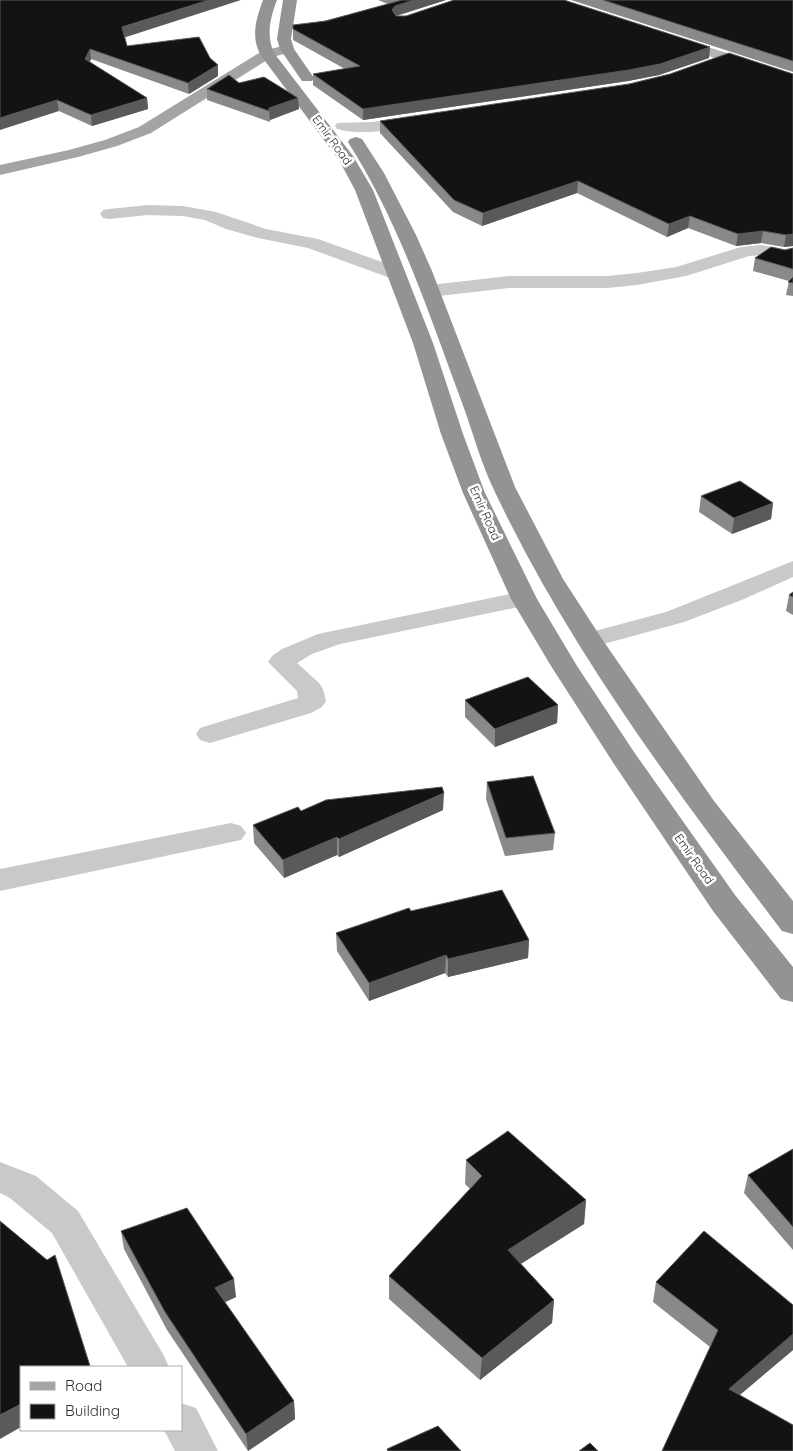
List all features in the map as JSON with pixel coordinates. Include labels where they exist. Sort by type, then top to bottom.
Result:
[{"type":"highway","points":[[270,0],[262,23],[275,46]]},
{"type":"highway","points":[[275,46],[290,0]]},
{"type":"highway","name":"Emir Road","points":[[275,46],[361,148],[392,200],[430,291],[504,486],[551,579],[588,640],[704,808],[793,924]]},
{"type":"highway","name":"Emir Road","points":[[275,46],[364,190],[423,343],[452,434],[471,484],[524,599],[564,666],[724,903],[793,990]]},
{"type":"main road","points":[[0,161],[92,138],[125,126],[147,116],[275,46]]},
{"type":"main road","points":[[0,170],[72,154],[111,143],[145,130],[275,46]]},
{"type":"street","points":[[662,36],[793,79]]},
{"type":"street","points":[[700,67],[727,57]]},
{"type":"street","points":[[344,126],[373,127],[430,118]]},
{"type":"street","points":[[109,214],[148,210],[183,211],[210,216],[232,225],[264,234],[312,243],[397,274]]},
{"type":"street","points":[[430,291],[509,282],[607,282],[637,279],[679,272],[747,251],[761,250],[784,254],[793,253]]},
{"type":"street","points":[[588,640],[675,617],[736,594],[793,568]]},
{"type":"street","points":[[210,734],[301,707],[312,701],[310,689],[281,662],[292,653],[312,644],[524,599]]},
{"type":"street","points":[[0,880],[56,866],[231,833]]},
{"type":"street","points":[[0,1177],[23,1188],[65,1222],[148,1366]]},
{"type":"street","points":[[182,1424],[197,1451]]},
{"type":"building","points":[[0,0],[209,0],[122,27],[127,46],[199,37],[210,58],[218,65],[188,83],[90,49],[85,59],[147,98],[91,115],[57,100],[0,118]]},
{"type":"building","points":[[402,0],[414,0],[395,6],[392,10],[396,16],[406,16],[454,0],[564,0],[710,47],[660,64],[629,70],[363,109],[313,74],[360,66],[293,29],[293,25],[326,21]]},
{"type":"building","points":[[603,0],[793,0],[793,61]]},
{"type":"building","points":[[729,53],[793,74],[793,234],[786,235],[763,231],[738,234],[690,216],[669,224],[578,181],[483,213],[454,200],[380,121],[629,84],[670,74]]},
{"type":"building","points":[[229,75],[239,83],[264,77],[298,98],[269,108],[269,111],[207,89]]},
{"type":"building","points":[[771,247],[785,250],[793,248],[793,269],[755,258]]},
{"type":"building","points":[[740,481],[773,503],[734,518],[701,496]]},
{"type":"building","points":[[528,677],[558,705],[495,729],[465,700]]},
{"type":"building","points":[[533,776],[555,833],[506,838],[487,782]]},
{"type":"building","points":[[442,787],[444,793],[339,839],[337,837],[283,860],[253,825],[298,807],[301,811],[326,800]]},
{"type":"building","points":[[502,890],[529,940],[448,959],[446,955],[369,983],[336,933],[409,908],[411,911]]},
{"type":"building","points":[[508,1131],[586,1200],[508,1250],[554,1300],[482,1358],[389,1276],[482,1176],[466,1160]]},
{"type":"building","points":[[793,1149],[793,1227],[748,1175]]},
{"type":"building","points":[[187,1208],[234,1279],[215,1288],[294,1401],[246,1434],[165,1312],[121,1231]]},
{"type":"building","points":[[0,1221],[47,1260],[55,1255],[90,1366],[20,1366],[20,1405],[0,1415]]},
{"type":"building","points":[[704,1231],[793,1305],[793,1334],[729,1389],[793,1425],[793,1451],[662,1451],[718,1330],[656,1282]]},
{"type":"building","points":[[438,1426],[461,1451],[388,1451],[387,1449]]},
{"type":"building","points":[[590,1443],[598,1451],[579,1451]]}]
